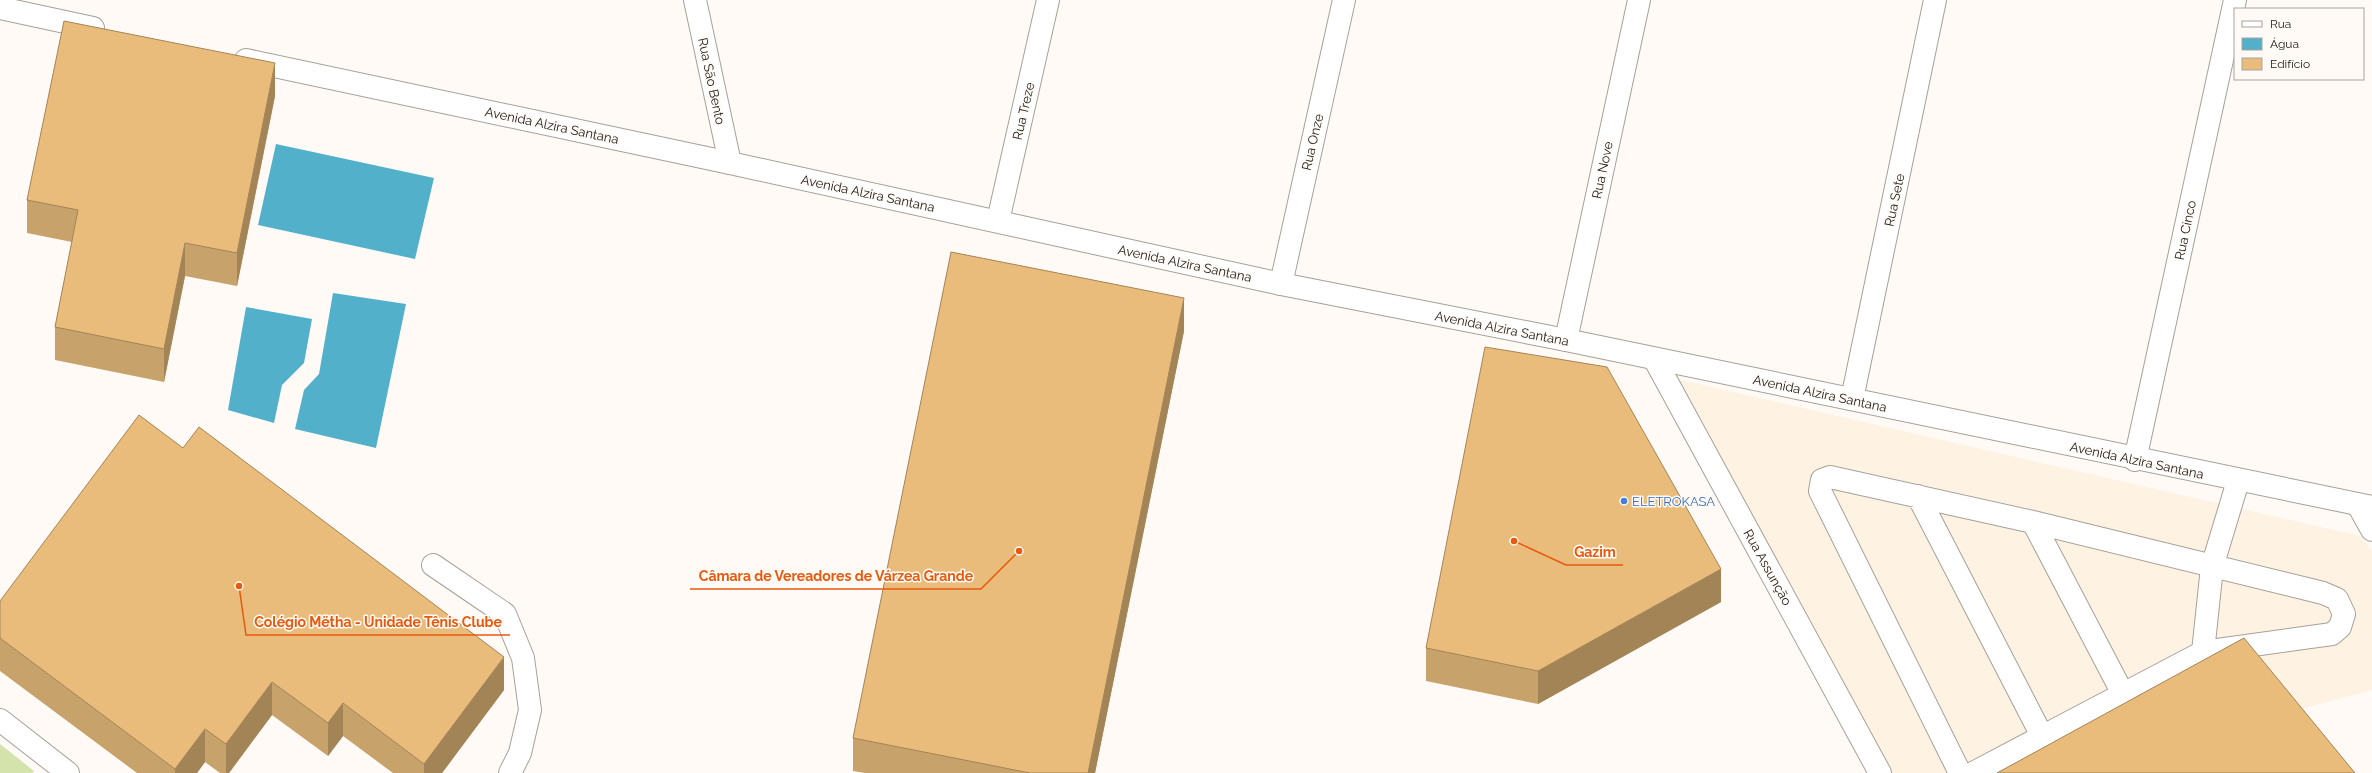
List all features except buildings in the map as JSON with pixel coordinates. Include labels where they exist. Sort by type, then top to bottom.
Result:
[{"type":"street","name":"Rua São Bento","points":[[695,0],[730,163]]},
{"type":"street","name":"Rua Treze","points":[[998,222],[1048,0]]},
{"type":"street","name":"Rua Onze","points":[[1281,284],[1344,0]]},
{"type":"street","name":"Rua Nove","points":[[1566,340],[1639,0]]},
{"type":"street","name":"Rua Sete","points":[[1852,400],[1935,0]]},
{"type":"street","name":"Rua Cinco","points":[[2135,460],[2235,0]]},
{"type":"street","points":[[0,8],[116,33]]},
{"type":"street","name":"Avenida Alzira Santana","points":[[225,56],[730,163],[1281,284],[1566,340],[1655,360],[2135,460],[2365,506]]},
{"type":"street","name":"Rua Assunção","points":[[1655,360],[1880,773]]},
{"type":"street","points":[[1960,773],[1820,491],[1822,480],[1830,477],[1918,496],[2033,522],[2323,593],[2337,599],[2344,614],[2340,627],[2332,634],[2203,652],[1973,773]]},
{"type":"street","points":[[2203,652],[2212,567],[2238,481]]},
{"type":"street","points":[[1918,496],[2042,736]]},
{"type":"street","points":[[2365,506],[2372,530]]},
{"type":"street","points":[[2033,522],[2123,694]]},
{"type":"street","points":[[433,565],[504,614],[523,658],[530,710],[520,754],[510,773]]},
{"type":"street","points":[[0,720],[63,772]]},
{"type":"shaded area","points":[[1672,378],[2360,536],[2372,551],[2372,690],[2279,715],[2327,773],[1890,773]]},
{"type":"green space","points":[[0,744],[34,771],[32,773],[0,773]]},
{"type":"water","points":[[276,144],[434,178],[415,259],[258,225]]},
{"type":"water","points":[[333,293],[406,304],[376,448],[295,429],[304,390],[319,374]]},
{"type":"water","points":[[246,307],[312,319],[304,363],[282,385],[274,423],[228,410]]},
{"type":"place","name":"ELETROKASA","points":[[1624,501]]},
{"type":"place","name":"Gazim","points":[[1514,541]]},
{"type":"place","name":"Câmara de Vereadores de Várzea Grande","points":[[1019,551]]},
{"type":"place","name":"Colégio Mëtha - Unidade Tênis Clube","points":[[239,586]]}]
